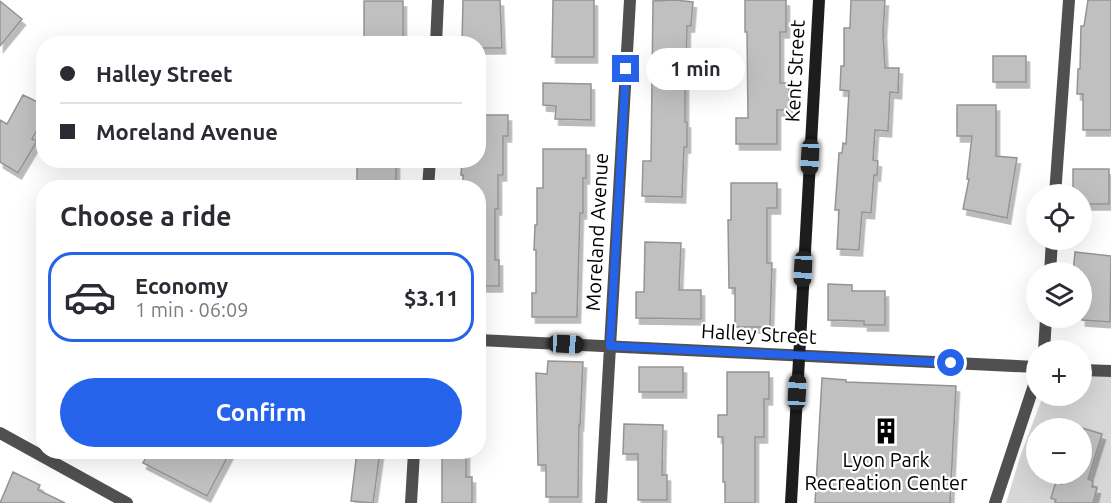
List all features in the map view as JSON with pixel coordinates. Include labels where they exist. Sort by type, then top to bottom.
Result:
[{"type":"street","points":[[436,36],[438,0]]},
{"type":"street","name":"Moreland Avenue","points":[[601,503],[630,0]]},
{"type":"street","name":"Kent Street","points":[[791,503],[819,0]]},
{"type":"street","points":[[1056,184],[1069,0]]},
{"type":"street","name":"Halley Street","points":[[486,340],[1026,367]]},
{"type":"street","points":[[1092,370],[1111,371]]},
{"type":"street","points":[[995,503],[1027,406]]},
{"type":"street","points":[[0,433],[36,453]]},
{"type":"street","points":[[47,459],[127,503]]},
{"type":"street","points":[[411,503],[414,459]]},
{"type":"shaded area","points":[[1092,376],[1111,377],[1111,503],[1006,503],[1026,441],[1026,484],[1092,484],[1092,418],[1035,418],[1039,406],[1092,406]]},
{"type":"building","points":[[463,0],[500,0],[502,48],[486,48],[486,36],[462,36]]},
{"type":"building","points":[[553,0],[594,0],[594,57],[552,57]]},
{"type":"building","points":[[745,0],[786,0],[786,32],[780,32],[780,83],[789,83],[789,110],[777,110],[777,144],[736,144],[736,118],[748,118]]},
{"type":"building","points":[[851,0],[885,0],[883,32],[885,68],[899,68],[898,93],[890,92],[888,131],[875,130],[873,160],[878,161],[877,175],[874,175],[871,213],[862,212],[859,250],[837,249],[839,210],[835,210],[839,153],[842,153],[843,143],[846,144],[849,91],[840,90],[841,66],[844,66],[844,28],[850,28]]},
{"type":"building","points":[[1088,0],[1111,0],[1111,130],[1083,130],[1083,94],[1077,94],[1081,26],[1084,26]]},
{"type":"building","points":[[0,1],[22,19],[0,46]]},
{"type":"building","points":[[364,1],[403,1],[403,36],[364,36]]},
{"type":"building","points":[[653,1],[693,2],[691,26],[687,26],[685,122],[687,122],[687,147],[684,147],[682,197],[642,196],[643,161],[651,161]]},
{"type":"building","points":[[993,56],[1026,56],[1026,82],[993,82]]},
{"type":"building","points":[[543,83],[591,84],[591,120],[555,119],[556,106],[543,105]]},
{"type":"building","points":[[23,95],[36,101],[36,132],[32,139],[36,143],[18,173],[0,162],[0,120],[7,124]]},
{"type":"building","points":[[957,105],[996,105],[996,156],[1017,158],[1007,218],[963,209],[969,179],[967,179],[972,136],[957,136]]},
{"type":"building","points":[[486,115],[508,115],[508,136],[503,136],[503,175],[498,175],[498,209],[495,209],[495,260],[499,260],[499,286],[486,286],[486,180],[463,180],[463,175],[461,175],[461,168],[486,168]]},
{"type":"building","points":[[543,149],[586,149],[583,213],[580,213],[577,317],[532,317],[532,293],[536,293],[536,250],[534,250],[537,188],[543,188]]},
{"type":"building","points":[[357,168],[396,168],[396,180],[357,180]]},
{"type":"building","points":[[1073,169],[1109,169],[1109,204],[1092,204],[1092,184],[1073,184]]},
{"type":"building","points":[[731,183],[777,183],[777,208],[767,208],[767,263],[772,263],[770,327],[735,327],[735,288],[729,288],[728,220],[731,220]]},
{"type":"building","points":[[645,242],[681,243],[679,290],[701,290],[701,319],[636,318],[636,292],[644,292]]},
{"type":"building","points":[[1075,252],[1111,256],[1110,322],[1092,321],[1092,262],[1074,262]]},
{"type":"building","points":[[828,284],[852,285],[852,291],[885,291],[885,325],[864,325],[864,321],[828,320]]},
{"type":"building","points":[[548,361],[583,362],[578,497],[546,497],[546,465],[538,465],[536,373],[547,374]]},
{"type":"building","points":[[639,367],[683,367],[683,392],[639,392]]},
{"type":"building","points":[[727,372],[769,372],[769,399],[764,399],[764,437],[755,437],[755,503],[725,503],[723,437],[718,437],[718,415],[727,415]]},
{"type":"building","name":"Lyon Park Recreation Center","points":[[822,378],[846,380],[846,382],[956,386],[950,503],[815,503]]},
{"type":"building","points":[[624,424],[663,425],[662,475],[667,475],[667,500],[638,500],[638,454],[623,454]]},
{"type":"building","points":[[1092,431],[1102,434],[1092,466]]},
{"type":"building","points":[[145,459],[226,459],[207,496],[143,463]]},
{"type":"building","points":[[356,459],[379,459],[373,503],[351,501]]},
{"type":"building","points":[[442,459],[466,459],[466,477],[472,477],[472,503],[442,503]]},
{"type":"building","points":[[13,472],[40,485],[38,490],[65,503],[0,503]]},
{"type":"building","points":[[1092,481],[1093,481],[1092,487],[1097,488],[1093,503],[1055,503],[1056,500],[1051,498],[1055,484],[1092,484]]},
{"type":"place","name":"Lyon Park Recreation Center","points":[[886,431]]},
{"type":"route","points":[[626,69],[610,346],[951,363]]}]
